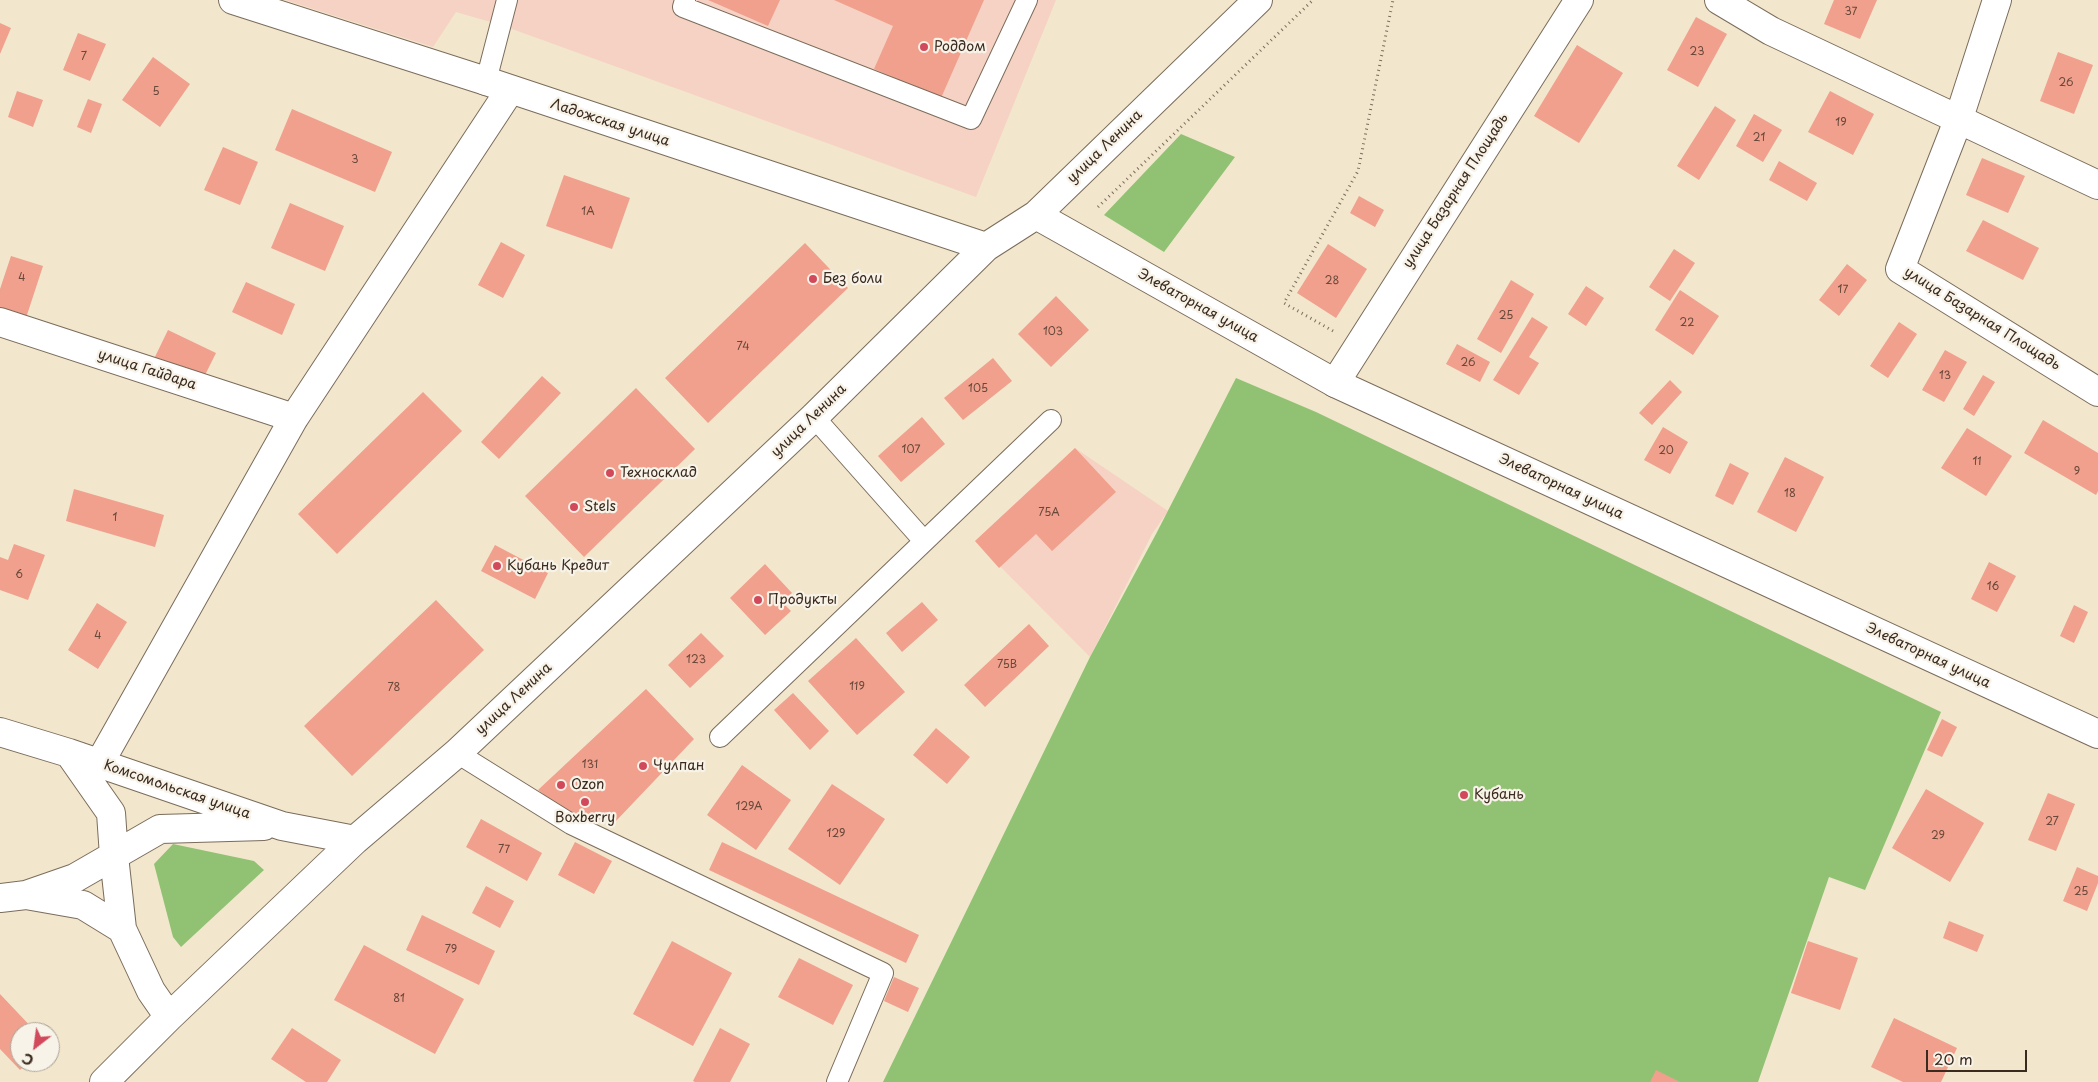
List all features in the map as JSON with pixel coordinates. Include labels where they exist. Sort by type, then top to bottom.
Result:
[{"type":"street","name":"Ладожская улица","points":[[233,0],[498,85],[986,247]]},
{"type":"street","name":"улица Ленина","points":[[169,1017],[355,840],[457,753],[814,417],[986,247],[1036,215],[1258,0]]},
{"type":"street","name":"улица Базарная Площадь","points":[[1335,383],[1579,0]]},
{"type":"street","points":[[1719,0],[1771,31],[1960,118],[2098,185]]},
{"type":"street","name":"улица Базарная Площадь","points":[[1997,0],[1960,118],[1900,269],[2098,392]]},
{"type":"street","points":[[99,764],[294,418],[498,85]]},
{"type":"street","name":"Элеваторная улица","points":[[1036,215],[1335,383],[2098,734]]},
{"type":"street","name":"улица Гайдара","points":[[0,322],[294,418]]},
{"type":"street","name":"Комсомольская улица","points":[[0,732],[69,753],[282,826],[355,840]]},
{"type":"street","points":[[69,753],[111,812],[122,929],[151,991],[169,1017],[104,1082]]},
{"type":"street","points":[[13,896],[74,878],[160,828],[282,826]]},
{"type":"street","points":[[13,896],[83,905],[122,929]]},
{"type":"lane","points":[[498,85],[507,0]]},
{"type":"lane","points":[[686,0],[683,7],[971,118],[1027,0]]},
{"type":"lane","points":[[814,417],[924,541]]},
{"type":"lane","points":[[720,737],[1051,420]]},
{"type":"lane","points":[[457,753],[571,824],[883,973],[837,1082]]},
{"type":"path","points":[[1098,207],[1313,0]]},
{"type":"path","points":[[1358,345],[1284,303],[1358,172],[1393,0]]},
{"type":"shaded area","points":[[285,0],[1056,0],[976,197],[501,25],[456,12],[433,47]]},
{"type":"shaded area","points":[[1075,448],[1168,511],[1152,534],[1090,657],[975,541]]},
{"type":"green space","points":[[1181,134],[1235,157],[1164,252],[1104,215]]},
{"type":"green space","name":"Кубань","points":[[1236,378],[1316,412],[1941,712],[1865,890],[1829,877],[1758,1082],[883,1082],[1090,657]]},
{"type":"green space","points":[[173,844],[254,861],[264,870],[181,947],[173,937],[154,864]]},
{"type":"building","points":[[708,0],[780,0],[768,26]]},
{"type":"building","name":"Роддом","points":[[834,0],[984,0],[941,98],[874,69],[893,26]]},
{"type":"building","points":[[1834,0],[1877,0],[1860,39],[1824,24]]},
{"type":"building","points":[[1696,17],[1727,34],[1698,87],[1667,70]]},
{"type":"building","points":[[0,23],[11,28],[0,54]]},
{"type":"building","points":[[78,33],[106,44],[90,81],[63,70]]},
{"type":"building","points":[[1577,45],[1623,73],[1579,143],[1534,116]]},
{"type":"building","points":[[2058,52],[2093,65],[2074,114],[2040,101]]},
{"type":"building","points":[[153,57],[190,84],[160,127],[122,100]]},
{"type":"building","points":[[17,91],[43,100],[33,127],[8,117]]},
{"type":"building","points":[[1830,91],[1874,114],[1853,155],[1808,132]]},
{"type":"building","points":[[88,99],[102,104],[91,133],[77,127]]},
{"type":"building","points":[[1715,106],[1736,120],[1699,180],[1677,166]]},
{"type":"building","points":[[292,109],[392,152],[375,192],[275,150]]},
{"type":"building","points":[[1754,114],[1782,130],[1763,162],[1736,146]]},
{"type":"building","points":[[223,147],[258,162],[240,205],[204,190]]},
{"type":"building","points":[[1982,158],[2025,176],[2008,213],[1966,195]]},
{"type":"building","points":[[1779,161],[1817,183],[1807,201],[1769,180]]},
{"type":"building","points":[[564,175],[630,198],[612,249],[546,226]]},
{"type":"building","points":[[1359,196],[1384,210],[1375,227],[1350,213]]},
{"type":"building","points":[[290,203],[344,226],[325,271],[271,248]]},
{"type":"building","points":[[1983,220],[2039,248],[2023,280],[1966,251]]},
{"type":"building","points":[[501,242],[525,255],[503,298],[478,285]]},
{"type":"building","points":[[805,243],[848,288],[708,423],[665,378]]},
{"type":"building","points":[[1328,244],[1367,269],[1336,318],[1297,293]]},
{"type":"building","points":[[1674,249],[1695,263],[1670,301],[1649,287]]},
{"type":"building","points":[[11,256],[43,266],[25,321],[0,313],[0,289]]},
{"type":"building","points":[[1847,264],[1867,280],[1839,316],[1819,300]]},
{"type":"building","points":[[1511,280],[1534,294],[1501,353],[1477,339]]},
{"type":"building","points":[[246,282],[295,304],[282,335],[232,312]]},
{"type":"building","points":[[1586,286],[1604,298],[1586,326],[1568,314]]},
{"type":"building","points":[[1680,290],[1719,316],[1693,355],[1655,330]]},
{"type":"building","points":[[1056,296],[1089,330],[1051,367],[1018,334]]},
{"type":"building","points":[[1532,317],[1548,327],[1529,357],[1539,363],[1519,395],[1493,380]]},
{"type":"building","points":[[1899,322],[1917,334],[1888,378],[1870,366]]},
{"type":"building","points":[[168,330],[216,353],[201,383],[153,361]]},
{"type":"building","points":[[1457,344],[1490,362],[1480,382],[1446,364]]},
{"type":"building","points":[[1945,350],[1967,362],[1944,402],[1922,390]]},
{"type":"building","points":[[993,358],[1012,381],[963,420],[944,398]]},
{"type":"building","points":[[1983,375],[1995,382],[1974,416],[1963,409]]},
{"type":"building","points":[[542,376],[561,393],[499,459],[481,442]]},
{"type":"building","points":[[1670,380],[1682,392],[1652,425],[1639,413]]},
{"type":"building","name":"Техносклад","points":[[636,388],[695,449],[584,557],[525,496]]},
{"type":"building","points":[[423,392],[462,431],[337,554],[298,514]]},
{"type":"building","points":[[922,417],[945,444],[901,482],[878,456]]},
{"type":"building","points":[[2043,420],[2098,453],[2098,491],[2096,495],[2024,453]]},
{"type":"building","points":[[1663,427],[1688,442],[1670,474],[1644,460]]},
{"type":"building","points":[[1967,428],[2012,456],[1986,496],[1941,468]]},
{"type":"building","points":[[1075,448],[1116,492],[1052,551],[1036,534],[999,568],[975,541]]},
{"type":"building","points":[[1785,457],[1824,477],[1796,532],[1757,512]]},
{"type":"building","points":[[1730,463],[1749,473],[1733,505],[1715,496]]},
{"type":"building","points":[[74,489],[164,515],[155,547],[66,521]]},
{"type":"building","points":[[14,544],[45,555],[28,600],[0,590],[0,557],[8,560]]},
{"type":"building","points":[[495,545],[548,573],[535,599],[481,571]]},
{"type":"building","points":[[1989,562],[2016,576],[1997,612],[1971,599]]},
{"type":"building","name":"Продукты","points":[[765,564],[792,593],[782,602],[791,611],[765,635],[730,598]]},
{"type":"building","points":[[436,600],[484,650],[352,776],[304,726]]},
{"type":"building","points":[[922,602],[938,620],[902,652],[886,633]]},
{"type":"building","points":[[97,603],[127,622],[98,669],[68,650]]},
{"type":"building","points":[[2074,605],[2088,612],[2074,643],[2060,636]]},
{"type":"building","points":[[1029,624],[1049,646],[985,707],[964,685]]},
{"type":"building","points":[[701,633],[724,656],[690,688],[668,665]]},
{"type":"building","points":[[856,638],[905,692],[857,735],[808,681]]},
{"type":"building","points":[[646,689],[694,739],[616,821],[572,817],[538,790]]},
{"type":"building","points":[[793,693],[829,731],[810,750],[774,710]]},
{"type":"building","points":[[1942,719],[1957,727],[1942,757],[1927,750]]},
{"type":"building","points":[[936,728],[970,757],[947,784],[913,755]]},
{"type":"building","points":[[742,765],[791,800],[756,850],[707,815]]},
{"type":"building","points":[[832,784],[885,819],[840,885],[788,849]]},
{"type":"building","points":[[1926,789],[1984,823],[1950,882],[1892,848]]},
{"type":"building","points":[[2048,793],[2075,804],[2056,851],[2028,840]]},
{"type":"building","points":[[481,819],[542,853],[527,881],[466,847]]},
{"type":"building","points":[[575,842],[612,861],[594,894],[558,875]]},
{"type":"building","points":[[722,842],[919,935],[906,963],[709,870]]},
{"type":"building","points":[[2077,867],[2098,876],[2098,883],[2087,911],[2063,901]]},
{"type":"building","points":[[486,886],[514,901],[500,928],[472,913]]},
{"type":"building","points":[[422,915],[495,951],[479,985],[406,950]]},
{"type":"building","points":[[1949,921],[1984,935],[1977,952],[1943,938]]},
{"type":"building","points":[[672,941],[732,973],[693,1046],[633,1014]]},
{"type":"building","points":[[1808,941],[1858,958],[1840,1010],[1791,993]]},
{"type":"building","points":[[364,945],[464,999],[435,1054],[334,1000]]},
{"type":"building","points":[[799,958],[853,985],[833,1025],[778,997]]},
{"type":"building","points":[[894,977],[919,988],[908,1012],[884,1001]]},
{"type":"building","points":[[0,994],[27,1022],[10,1022],[10,1060],[0,1049]]},
{"type":"building","points":[[1894,1018],[1957,1048],[1941,1082],[1903,1082],[1871,1067]]},
{"type":"building","points":[[292,1028],[341,1060],[327,1082],[306,1082],[271,1059]]},
{"type":"building","points":[[720,1028],[750,1044],[730,1082],[695,1082],[693,1081]]},
{"type":"building","points":[[1656,1070],[1680,1082],[1650,1082]]},
{"type":"place","name":"Роддом","points":[[924,47]]},
{"type":"place","name":"Без боли","points":[[813,279]]},
{"type":"place","name":"Техносклад","points":[[610,473]]},
{"type":"place","name":"Stels","points":[[574,507]]},
{"type":"place","name":"Кубань Кредит","points":[[497,566]]},
{"type":"place","name":"Продукты","points":[[758,600]]},
{"type":"place","name":"Чулпан","points":[[643,766]]},
{"type":"place","name":"Ozon","points":[[561,785]]},
{"type":"place","name":"Кубань","points":[[1464,795]]},
{"type":"place","name":"Boxberry","points":[[585,802]]}]
